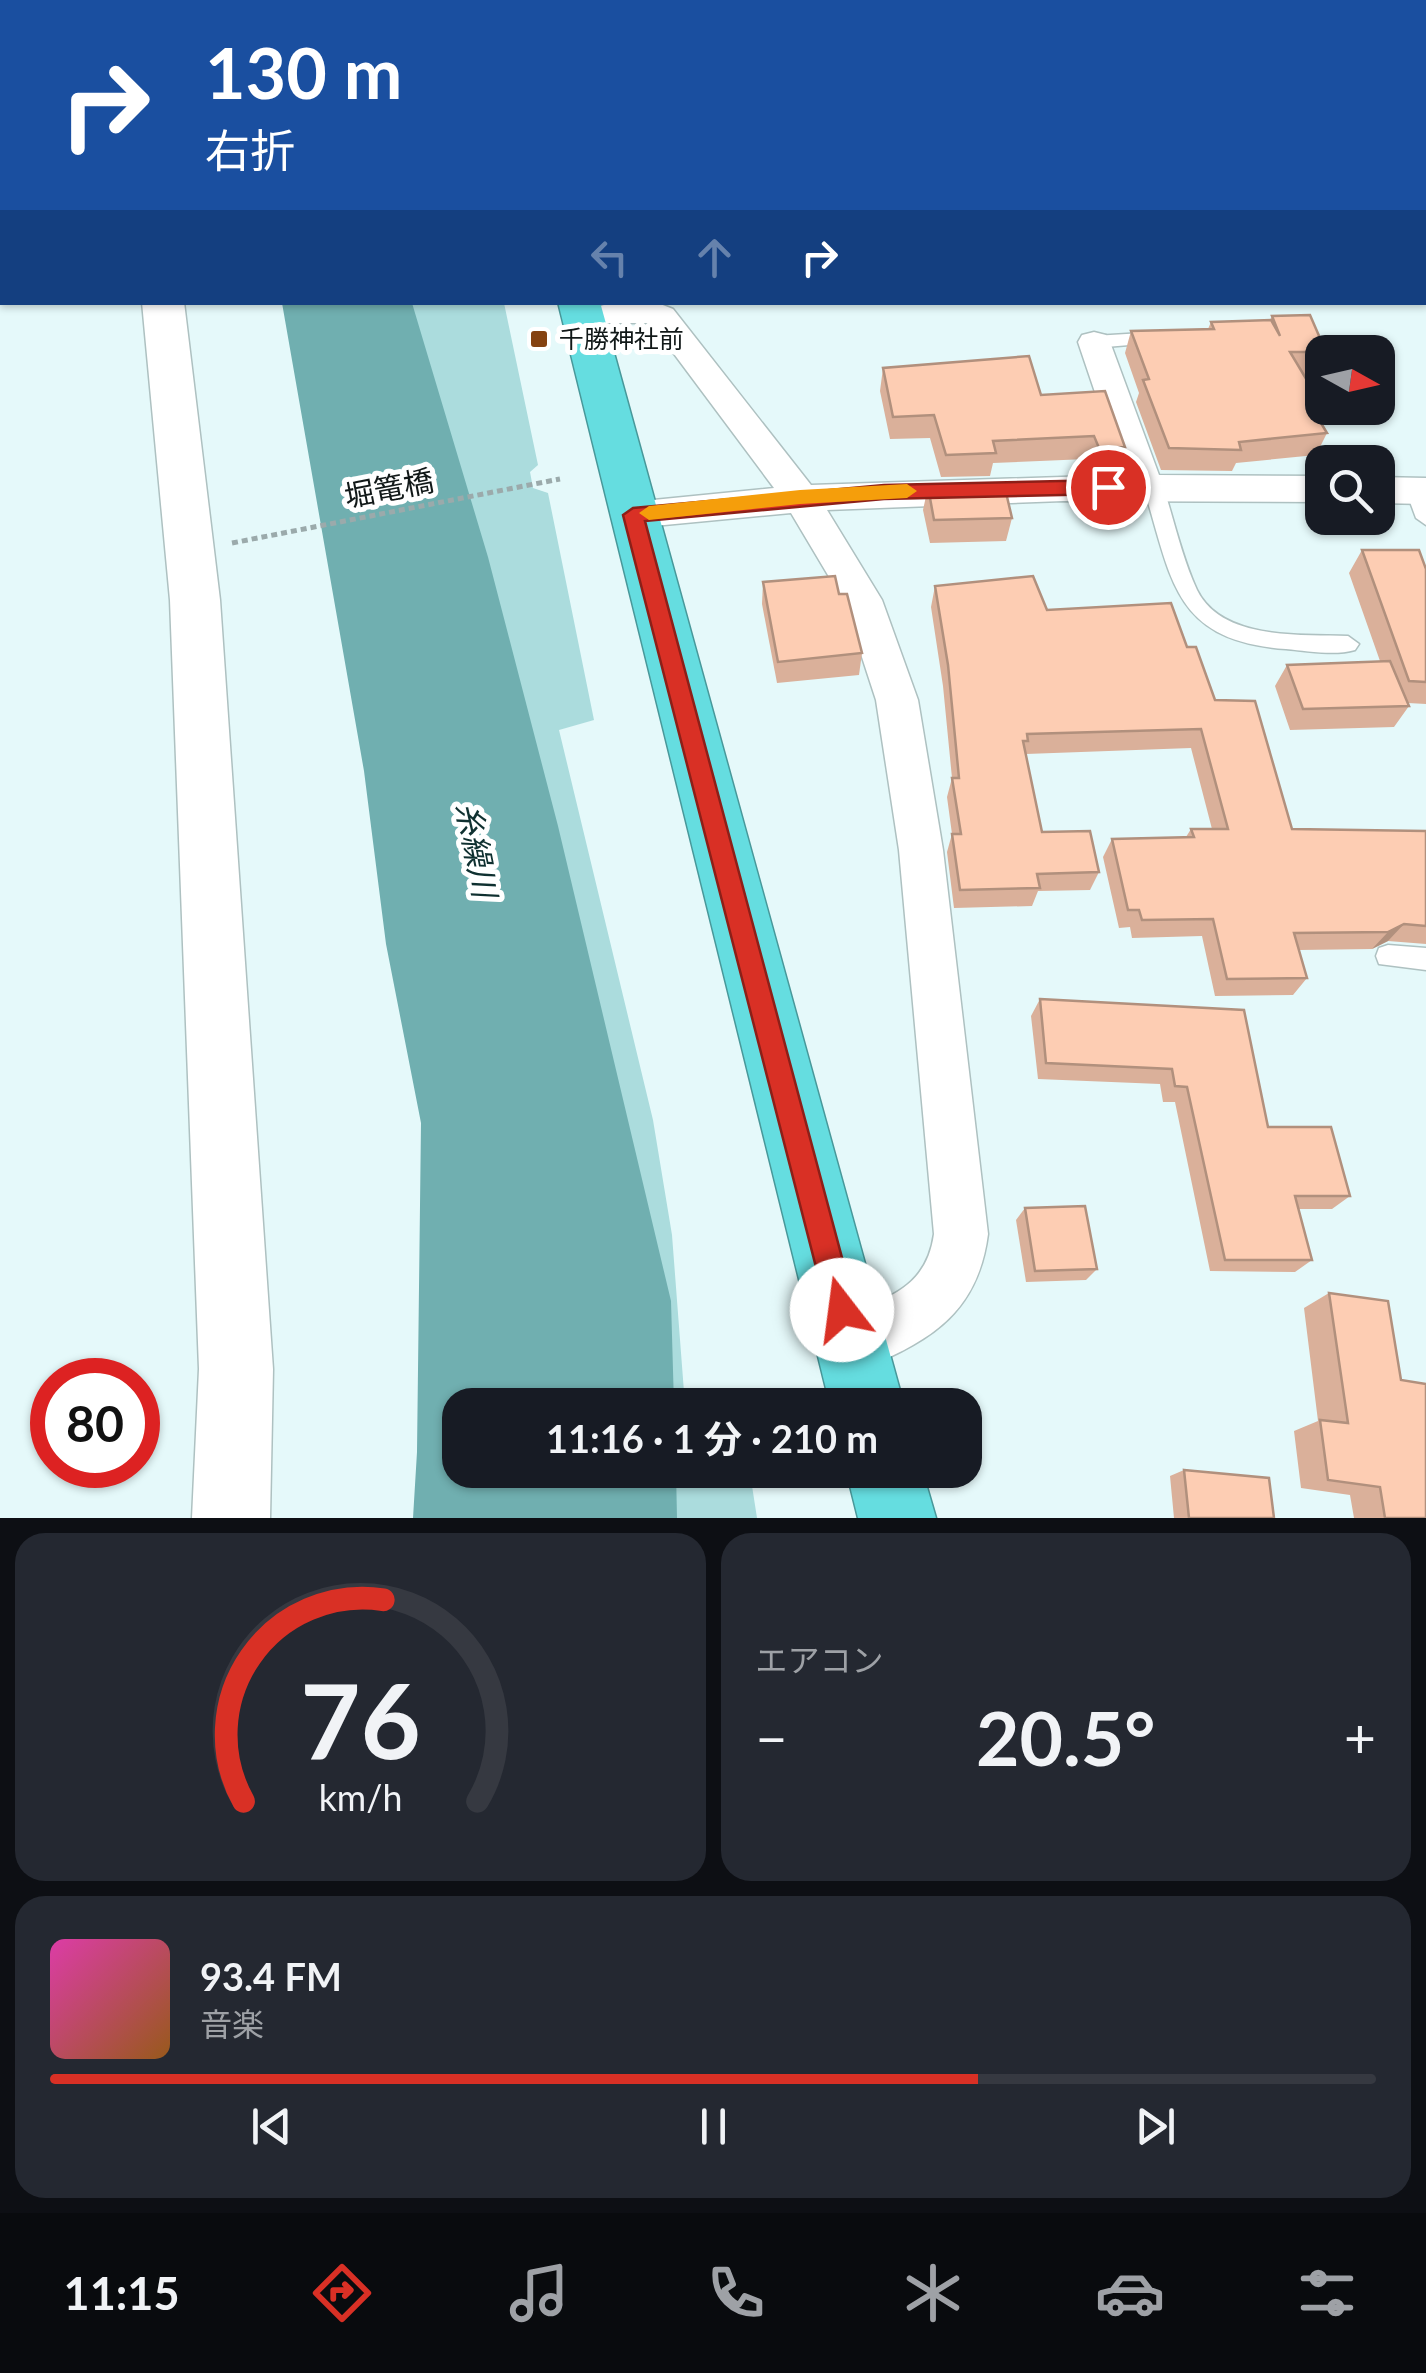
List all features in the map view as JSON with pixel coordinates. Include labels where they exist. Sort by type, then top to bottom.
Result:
[{"type":"highway","points":[[581,309],[859,1376]]},
{"type":"highway","points":[[888,1488],[896,1518]]},
{"type":"street","points":[[163,305],[196,600],[236,1369],[231,1518]]},
{"type":"street","points":[[581,309],[649,311],[662,316],[800,497],[863,600],[897,700],[921,850],[961,1234],[960,1258],[950,1278],[859,1376]]},
{"type":"street","points":[[1094,342],[1149,486]]},
{"type":"street","points":[[633,515],[800,497],[1149,486],[1305,490]]},
{"type":"street","points":[[1395,494],[1423,500]]},
{"type":"lane","points":[[1094,342],[1170,337]]},
{"type":"lane","points":[[1149,486],[1189,597],[1200,611],[1246,638],[1348,644]]},
{"type":"lane","points":[[1388,956],[1426,959]]},
{"type":"path","points":[[550,481],[560,479]]},
{"type":"path","name":"堀篭橋","points":[[238,542],[550,481]]},
{"type":"shaded area","points":[[403,305],[504,305],[538,465],[530,472],[533,488],[548,493],[594,720],[559,730],[653,1120],[672,1235],[684,1388],[647,1388]]},
{"type":"shaded area","points":[[652,1488],[752,1488],[757,1518],[653,1518]]},
{"type":"water","name":"糸繰川","points":[[282,305],[413,305],[488,557],[558,826],[671,1301],[674,1388],[442,1388],[442,1488],[676,1488],[677,1518],[413,1518],[421,1123],[386,944],[364,771]]},
{"type":"building","points":[[1310,315],[1319,335],[1305,335],[1305,352],[1290,352],[1305,377],[1305,425],[1322,425],[1327,433],[1239,442],[1241,450],[1169,448],[1143,380],[1149,379],[1131,331],[1214,329],[1211,322],[1271,320],[1280,336],[1272,316]]},
{"type":"building","points":[[1029,356],[1041,395],[1105,391],[1125,447],[1099,448],[1094,436],[993,441],[996,453],[946,455],[934,415],[893,417],[883,368]]},
{"type":"building","points":[[1004,484],[1012,518],[934,520],[928,487]]},
{"type":"building","points":[[1362,550],[1419,550],[1426,569],[1426,682],[1409,681]]},
{"type":"building","points":[[835,576],[839,594],[847,594],[862,653],[778,662],[763,582]]},
{"type":"building","points":[[1033,576],[1047,610],[1171,603],[1187,647],[1196,647],[1215,700],[1255,701],[1292,829],[1426,831],[1426,926],[1404,924],[1388,932],[1294,933],[1307,978],[1227,979],[1213,919],[1142,920],[1139,910],[1128,910],[1112,839],[1194,837],[1191,829],[1228,829],[1201,729],[1027,734],[1028,741],[1023,741],[1042,832],[1090,831],[1099,872],[1037,874],[1040,888],[960,890],[952,834],[961,834],[952,778],[959,778],[948,665],[935,586]]},
{"type":"building","points":[[1390,661],[1409,706],[1303,709],[1287,665]]},
{"type":"building","points":[[1040,999],[1244,1010],[1268,1127],[1331,1127],[1350,1196],[1295,1196],[1312,1260],[1225,1260],[1187,1087],[1175,1086],[1172,1069],[1046,1063]]},
{"type":"building","points":[[1085,1206],[1097,1269],[1035,1271],[1025,1208]]},
{"type":"building","points":[[1329,1293],[1388,1301],[1401,1380],[1426,1384],[1426,1518],[1385,1518],[1380,1487],[1328,1480],[1320,1420],[1348,1423]]},
{"type":"building","points":[[1184,1470],[1269,1478],[1274,1518],[1189,1518]]},
{"type":"slow traffic","points":[[649,513],[800,497],[907,491]]},
{"type":"place","name":"千勝神社前","points":[[539,339]]},
{"type":"route","points":[[842,1310],[633,515],[884,492],[1108,487]]}]
